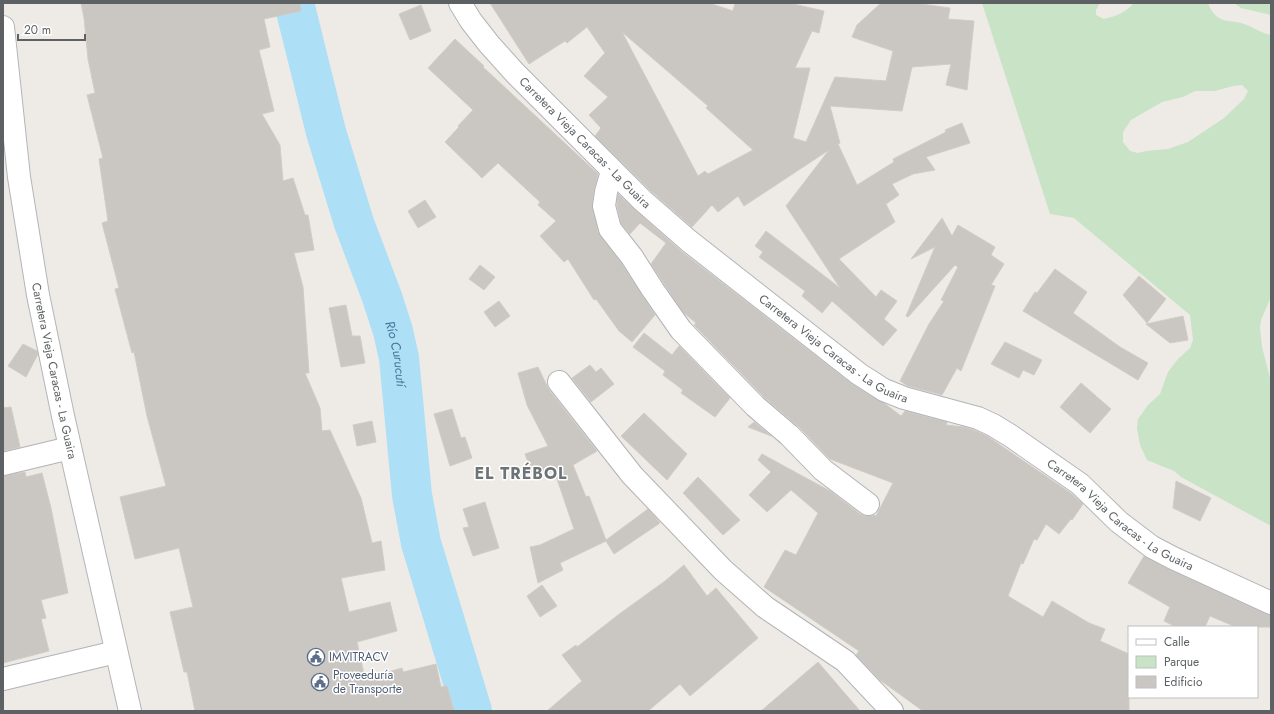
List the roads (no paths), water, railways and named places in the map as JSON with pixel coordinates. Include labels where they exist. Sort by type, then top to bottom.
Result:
[{"type":"main road","name":"Carretera Vieja Caracas - La Guaira","points":[[460,3],[472,21],[505,61],[642,200],[689,241],[858,374],[884,390],[904,398],[978,418],[993,425],[1080,484],[1119,522],[1152,547],[1271,603]]},
{"type":"main road","name":"Carretera Vieja Caracas - La Guaira","points":[[3,27],[19,177],[38,294],[70,448],[130,711]]},
{"type":"main road","points":[[609,167],[612,172],[606,192],[604,206],[610,229],[632,257],[681,330],[755,406],[789,435],[823,470],[868,504]]},
{"type":"main road","points":[[559,382],[632,475],[724,570],[765,607],[845,661],[892,711]]},
{"type":"main road","points":[[3,464],[70,448]]},
{"type":"main road","points":[[3,679],[116,652]]},
{"type":"waterway","name":"Río Curucutí","points":[[294,3],[326,132],[354,223],[382,297],[393,331],[399,358],[412,495],[421,543],[472,711]]},
{"type":"place","name":"IMVITRACV","points":[[316,657]]},
{"type":"place","name":"Proveeduría de Transporte","points":[[320,682]]},
{"type":"district","name":"EL TRÉBOL","points":[[521,473]]}]
